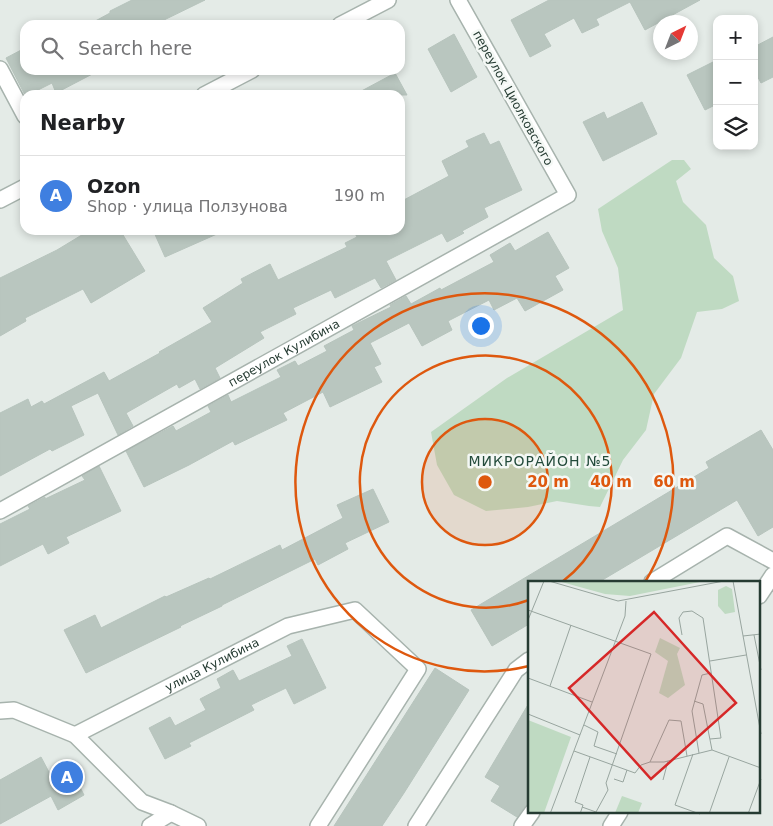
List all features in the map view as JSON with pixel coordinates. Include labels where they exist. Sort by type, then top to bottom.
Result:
[{"type":"street","points":[[350,20],[388,0]]},
{"type":"street","name":"переулок Циолковского","points":[[458,0],[568,195]]},
{"type":"street","points":[[0,68],[20,106]]},
{"type":"street","points":[[214,90],[242,75]]},
{"type":"street","points":[[0,200],[20,190]]},
{"type":"street","name":"переулок Кулибина","points":[[0,511],[568,195]]},
{"type":"street","points":[[654,581],[728,536],[773,561]]},
{"type":"street","points":[[760,594],[773,575]]},
{"type":"street","name":"улица Кулибина","points":[[75,734],[288,626],[355,610],[418,669],[318,826]]},
{"type":"street","points":[[416,826],[516,670],[528,661]]},
{"type":"street","points":[[0,711],[14,710],[75,734],[142,802],[198,826]]},
{"type":"street","points":[[150,826],[171,813]]},
{"type":"street","points":[[522,826],[531,814]]},
{"type":"street","points":[[611,826],[619,814]]},
{"type":"green space","points":[[672,160],[684,160],[691,169],[676,181],[683,202],[706,225],[714,258],[733,276],[739,301],[722,309],[697,312],[681,358],[654,394],[646,430],[623,460],[600,507],[557,501],[528,507],[486,511],[454,495],[437,465],[431,432],[507,378],[623,310],[618,268],[602,231],[598,209]]},
{"type":"building","points":[[132,0],[205,0],[164,20],[97,20],[110,13],[110,11]]},
{"type":"building","points":[[549,0],[700,0],[672,15],[653,15],[653,26],[645,30],[630,2],[596,19],[599,25],[582,33],[574,18],[544,34],[551,46],[530,57],[511,20]]},
{"type":"building","points":[[454,34],[477,77],[451,92],[428,49]]},
{"type":"building","points":[[773,37],[773,77],[761,83],[758,77],[758,45]]},
{"type":"building","points":[[20,51],[20,75],[90,75],[62,90],[55,90],[52,83],[38,90],[22,90],[6,58]]},
{"type":"building","points":[[713,62],[713,106],[705,110],[687,75]]},
{"type":"building","points":[[391,75],[396,75],[404,90],[363,90]]},
{"type":"building","points":[[642,102],[657,134],[603,161],[583,122],[604,112],[607,119]]},
{"type":"building","points":[[484,133],[490,145],[499,141],[522,190],[484,208],[488,217],[462,231],[464,233],[447,242],[442,233],[386,261],[396,280],[381,288],[375,278],[335,298],[331,290],[293,308],[296,314],[260,332],[264,338],[215,368],[220,378],[200,389],[195,379],[179,388],[177,384],[126,413],[133,426],[118,435],[98,393],[71,406],[84,435],[52,451],[50,449],[0,476],[0,413],[28,399],[31,407],[42,401],[44,404],[104,372],[109,381],[160,353],[212,322],[203,308],[243,283],[241,279],[270,264],[278,280],[347,247],[345,243],[357,237],[356,235],[405,235],[405,199],[449,176],[442,161],[469,147],[466,141]]},
{"type":"building","points":[[548,232],[569,268],[555,276],[563,290],[525,311],[517,298],[494,310],[489,300],[448,321],[452,330],[422,346],[409,323],[370,343],[381,364],[374,367],[382,382],[330,407],[323,392],[283,413],[287,420],[235,445],[233,441],[144,487],[126,451],[173,426],[176,431],[211,412],[208,406],[228,395],[231,402],[281,377],[277,370],[295,361],[298,366],[327,351],[324,346],[354,330],[352,326],[391,307],[390,305],[406,296],[411,304],[494,262],[490,255],[510,243],[515,251]]},
{"type":"building","points":[[82,235],[123,235],[145,271],[91,303],[83,289],[25,318],[26,321],[0,336],[0,278],[57,250]]},
{"type":"building","points":[[155,235],[215,235],[165,257]]},
{"type":"building","points":[[761,430],[773,450],[773,527],[758,536],[737,500],[601,581],[528,581],[528,625],[492,646],[471,610],[709,468],[706,462]]},
{"type":"building","points":[[99,466],[121,511],[66,537],[69,543],[48,554],[43,544],[0,566],[0,524],[30,509],[28,506],[45,497],[45,499],[85,480],[82,476]]},
{"type":"building","points":[[373,489],[389,522],[345,543],[348,549],[318,565],[315,559],[86,673],[64,630],[95,615],[101,628],[165,596],[210,579],[280,545],[282,550],[343,518],[337,505]]},
{"type":"building","points":[[302,639],[326,688],[294,704],[286,688],[251,705],[254,710],[189,743],[191,746],[165,759],[149,728],[170,717],[175,726],[206,710],[200,699],[221,688],[217,679],[233,670],[239,681],[292,656],[287,646]]},
{"type":"building","points":[[435,668],[469,690],[404,793],[382,826],[334,826]]},
{"type":"building","points":[[528,705],[528,804],[517,817],[491,801],[500,786],[485,777]]},
{"type":"building","points":[[41,757],[50,774],[68,764],[84,795],[58,810],[51,796],[0,824],[0,780]]},
{"type":"place","name":"Ozon","points":[[67,777]]},
{"type":"district","name":"МИКРОРАЙОН №5","points":[[540,461]]}]
